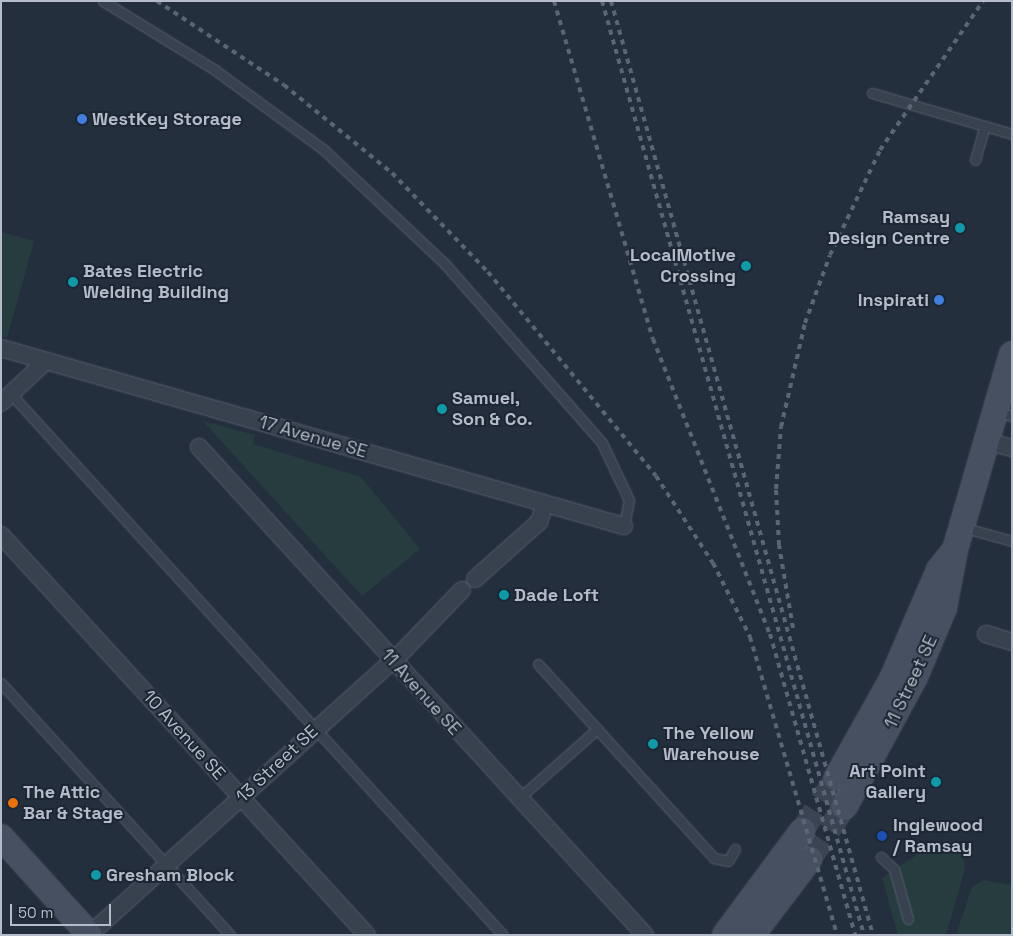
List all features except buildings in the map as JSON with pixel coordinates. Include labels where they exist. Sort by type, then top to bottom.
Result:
[{"type":"street","name":"17 Avenue SE","points":[[1,348],[624,526]]},
{"type":"street","points":[[6,398],[46,361]]},
{"type":"street","name":"11 Street SE","points":[[845,806],[915,677],[951,586],[955,550],[987,441],[1004,414],[1010,363]]},
{"type":"street","points":[[987,441],[1012,448]]},
{"type":"street","name":"11 Avenue SE","points":[[199,447],[518,799],[645,935]]},
{"type":"street","points":[[475,579],[539,522],[545,504]]},
{"type":"street","name":"10 Avenue SE","points":[[1,535],[367,935]]},
{"type":"street","name":"11 Street SE","points":[[837,777],[892,679],[939,570],[955,550]]},
{"type":"street","name":"13 Street SE","points":[[90,935],[315,728],[392,660],[462,590]]},
{"type":"street","points":[[986,634],[1012,642]]},
{"type":"street","points":[[726,935],[802,832]]},
{"type":"street","points":[[1,837],[90,935]]},
{"type":"street","points":[[752,935],[809,860]]},
{"type":"lane","points":[[103,1],[215,70],[323,149],[445,264],[602,443],[629,500],[624,526]]},
{"type":"lane","points":[[872,93],[1012,134]]},
{"type":"lane","points":[[975,160],[984,126]]},
{"type":"lane","points":[[6,398],[315,728],[503,935]]},
{"type":"lane","points":[[962,527],[1012,541]]},
{"type":"lane","points":[[538,664],[714,858],[728,861],[735,850]]},
{"type":"lane","points":[[1,683],[168,864],[230,935]]},
{"type":"lane","points":[[518,799],[597,729]]},
{"type":"lane","points":[[881,857],[894,869],[908,919]]},
{"type":"green space","points":[[1,232],[34,241],[7,338],[1,336]]},
{"type":"green space","points":[[203,421],[255,435],[253,444],[361,477],[420,549],[362,596]]},
{"type":"green space","points":[[962,848],[965,869],[946,935],[898,935],[882,878],[918,854]]},
{"type":"green space","points":[[983,880],[1012,885],[1012,935],[956,935],[972,887]]},
{"type":"tunnel","points":[[802,831],[837,777]]},
{"type":"tunnel","points":[[809,860],[845,806]]},
{"type":"railway","points":[[157,1],[284,85],[392,173],[488,272],[656,476],[713,563],[750,637],[837,935]]},
{"type":"railway","points":[[554,1],[653,339],[770,634],[855,935]]},
{"type":"railway","points":[[602,1],[864,935]]},
{"type":"railway","points":[[611,1],[873,935]]},
{"type":"railway","points":[[793,628],[779,545],[776,489],[781,427],[805,323],[830,255],[880,150],[983,1]]},
{"type":"place","name":"WestKey Storage","points":[[82,119]]},
{"type":"place","name":"Ramsay Design Centre","points":[[960,228]]},
{"type":"place","name":"LocalMotive Crossing","points":[[746,266]]},
{"type":"place","name":"Bates Electric Welding Building","points":[[73,282]]},
{"type":"place","name":"Inspirati","points":[[939,300]]},
{"type":"place","name":"Samuel, Son & Co.","points":[[442,409]]},
{"type":"place","name":"Dade Loft","points":[[504,595]]},
{"type":"place","name":"The Yellow Warehouse","points":[[653,744]]},
{"type":"place","name":"Art Point Gallery","points":[[936,782]]},
{"type":"place","name":"The Attic Bar & Stage","points":[[13,803]]},
{"type":"place","name":"Inglewood / Ramsay","points":[[882,836]]},
{"type":"place","name":"Gresham Block","points":[[96,875]]}]
